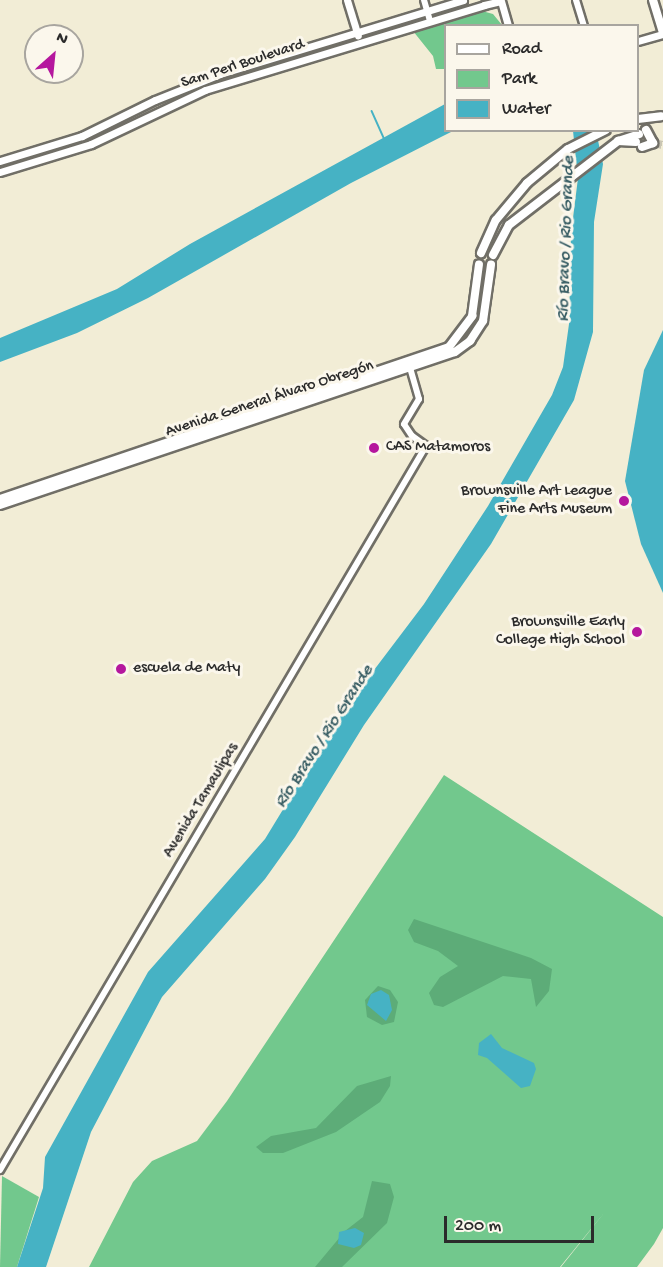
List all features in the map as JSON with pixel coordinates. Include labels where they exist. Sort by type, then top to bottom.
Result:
[{"type":"main road","points":[[347,0],[360,42]]},
{"type":"main road","name":"Sam Perl Boulevard","points":[[0,161],[39,151],[93,132],[199,82],[463,0]]},
{"type":"main road","points":[[639,41],[663,33],[653,0]]},
{"type":"main road","points":[[501,1],[507,24]]},
{"type":"main road","name":"Sam Perl Boulevard","points":[[0,172],[91,144],[205,90],[501,1]]},
{"type":"main road","points":[[639,118],[661,116]]},
{"type":"main road","points":[[481,254],[489,231],[511,200],[556,158],[602,132]]},
{"type":"main road","points":[[493,255],[501,233],[618,141],[640,137],[653,143],[640,137]]},
{"type":"main road","points":[[39,151],[40,161]]},
{"type":"main road","name":"Avenida General Álvaro Obregón","points":[[0,505],[28,493],[368,378],[454,342],[472,316],[479,264]]},
{"type":"main road","name":"Avenida General Álvaro Obregón","points":[[368,378],[410,368],[455,352],[475,335],[486,312],[491,265]]},
{"type":"main road","name":"Avenida General Álvaro Obregón","points":[[0,499],[28,493]]},
{"type":"street","points":[[424,0],[430,21]]},
{"type":"street","points":[[576,0],[583,24]]},
{"type":"street","name":"Avenida Tamaulipas","points":[[0,1170],[426,446],[412,436],[404,424],[419,399],[410,368]]},
{"type":"green space","points":[[482,11],[493,14],[501,24],[444,24],[444,69],[436,69],[433,56],[413,31]]},
{"type":"green space","points":[[444,775],[663,917],[663,1228],[654,1244],[637,1267],[561,1267],[604,1213],[560,1267],[89,1267],[133,1182],[152,1161],[197,1141],[227,1101]]},
{"type":"green space","points":[[414,919],[531,958],[552,969],[549,991],[536,1007],[531,979],[503,976],[443,1007],[434,1005],[429,993],[440,977],[458,966],[438,951],[414,942],[408,930]]},
{"type":"green space","points":[[378,986],[390,990],[398,1002],[394,1022],[382,1025],[367,1017],[365,1000]]},
{"type":"green space","points":[[391,1076],[390,1086],[380,1102],[336,1132],[283,1153],[263,1153],[256,1147],[271,1136],[316,1128],[357,1086]]},
{"type":"green space","points":[[2,1176],[39,1197],[17,1267],[0,1267]]},
{"type":"green space","points":[[372,1181],[390,1184],[394,1197],[387,1223],[342,1267],[315,1267],[345,1231],[363,1217]]},
{"type":"water","points":[[444,105],[444,132],[451,132],[351,183],[148,298],[77,333],[0,362],[0,338],[117,289],[190,244]]},
{"type":"water","points":[[573,132],[596,132],[603,164],[594,222],[593,332],[574,400],[491,544],[364,725],[295,837],[265,879],[162,997],[91,1132],[46,1267],[17,1267],[43,1188],[45,1157],[148,972],[265,839],[343,711],[424,604],[488,506],[552,395],[563,367],[569,324],[571,234],[578,178]]},
{"type":"water","points":[[663,330],[663,593],[641,544],[625,481],[644,370]]},
{"type":"water","points":[[381,990],[389,995],[392,1010],[386,1021],[367,1005],[371,994]]},
{"type":"water","points":[[491,1034],[502,1048],[534,1063],[536,1069],[530,1086],[521,1088],[487,1058],[478,1055],[479,1043]]},
{"type":"water","points":[[355,1228],[364,1233],[361,1245],[354,1248],[338,1244],[339,1232]]},
{"type":"waterway","points":[[372,111],[384,138]]},
{"type":"tunnel","points":[[637,138],[644,139]]},
{"type":"tunnel","points":[[654,143],[663,145]]},
{"type":"place","name":"CAS Matamoros","points":[[374,448]]},
{"type":"place","name":"Brownsville Art League Fine Arts Museum","points":[[624,501]]},
{"type":"place","name":"Brownsville Early College High School","points":[[637,632]]},
{"type":"place","name":"escuela de Maty","points":[[121,669]]},
{"type":"water label","name":"Río Bravo / Rio Grande","points":[[567,239]]},
{"type":"water label","name":"Río Bravo / Rio Grande","points":[[325,737]]}]
